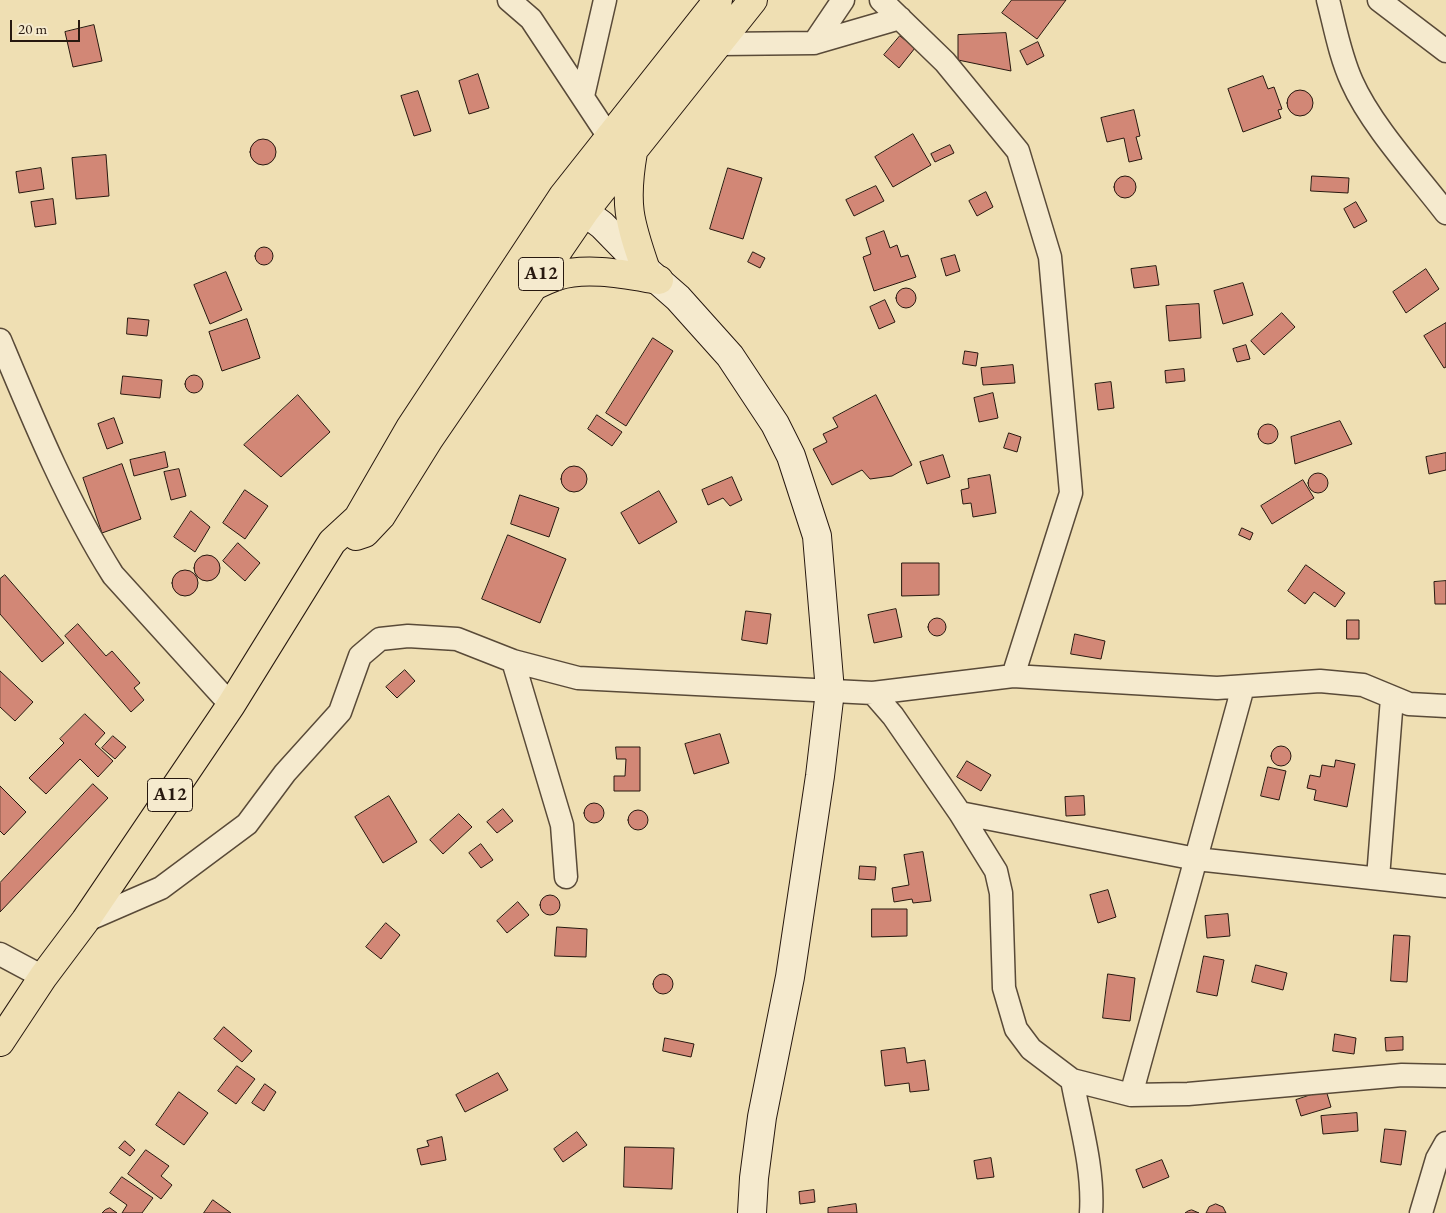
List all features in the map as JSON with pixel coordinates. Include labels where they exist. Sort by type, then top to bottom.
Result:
[{"type":"main road","name":"A12","points":[[332,542],[365,533],[381,516],[532,287],[609,137],[718,0]]},
{"type":"main road","name":"A12","points":[[0,1042],[43,977],[85,921],[231,705],[332,542],[358,518],[410,428],[574,204],[633,150],[754,0]]},
{"type":"main road","points":[[532,287],[558,275],[614,273],[652,275],[633,234],[629,211],[627,186],[633,150]]},
{"type":"street","points":[[509,0],[533,9],[609,137]]},
{"type":"street","points":[[583,96],[605,0]]},
{"type":"street","points":[[814,43],[843,0]]},
{"type":"street","points":[[882,0],[945,62],[1018,151],[1050,257],[1071,493],[1013,676]]},
{"type":"street","points":[[1328,0],[1341,54],[1351,81],[1365,107],[1446,213]]},
{"type":"street","points":[[1379,0],[1446,51]]},
{"type":"street","points":[[719,44],[814,43],[900,18]]},
{"type":"street","points":[[574,204],[602,225],[678,298],[730,356],[775,424],[791,456],[817,536],[830,691],[820,776],[790,977],[762,1117],[754,1178],[752,1213]]},
{"type":"street","points":[[0,340],[33,418],[98,551],[113,575],[231,705]]},
{"type":"street","points":[[85,921],[161,888],[247,824],[285,773],[340,712],[360,656],[380,639],[408,636],[457,639],[513,661],[578,678],[873,692],[1013,676],[1217,688],[1320,681],[1363,685],[1409,704],[1446,706]]},
{"type":"street","points":[[513,661],[562,825],[566,877]]},
{"type":"street","points":[[1130,1095],[1243,687]]},
{"type":"street","points":[[873,692],[893,716],[960,813],[996,871],[1001,893],[1004,988],[1016,1029],[1031,1049],[1072,1080],[1130,1095],[1188,1094],[1402,1075],[1446,1076]]},
{"type":"street","points":[[1378,878],[1392,698]]},
{"type":"street","points":[[960,813],[1196,859],[1446,886]]},
{"type":"street","points":[[0,954],[43,977]]},
{"type":"street","points":[[1072,1080],[1090,1177],[1091,1213]]},
{"type":"street","points":[[1421,1213],[1437,1159],[1446,1143]]},
{"type":"building","points":[[1012,0],[1066,0],[1037,39],[1002,13]]},
{"type":"building","points":[[94,25],[102,61],[73,67],[65,32]]},
{"type":"building","points":[[1006,33],[1011,71],[958,60],[958,35]]},
{"type":"building","points":[[900,36],[915,48],[899,68],[884,55]]},
{"type":"building","points":[[1038,42],[1044,56],[1027,65],[1020,51]]},
{"type":"building","points":[[478,74],[489,108],[469,114],[459,81]]},
{"type":"building","points":[[1263,76],[1268,89],[1274,87],[1282,109],[1278,110],[1281,118],[1243,132],[1228,89]]},
{"type":"building","points":[[1300,90],[1309,94],[1313,103],[1309,112],[1300,116],[1291,112],[1287,103],[1291,94]]},
{"type":"building","points":[[418,91],[431,131],[414,136],[401,96]]},
{"type":"building","points":[[1134,110],[1140,136],[1136,137],[1142,159],[1129,162],[1124,138],[1107,142],[1101,118]]},
{"type":"building","points":[[913,134],[931,165],[893,187],[875,157]]},
{"type":"building","points":[[263,139],[272,143],[276,152],[272,161],[263,165],[254,161],[250,152],[254,143]]},
{"type":"building","points":[[950,145],[954,153],[935,162],[931,154]]},
{"type":"building","points":[[106,155],[109,196],[76,199],[72,158]]},
{"type":"building","points":[[41,168],[44,189],[19,193],[16,172]]},
{"type":"building","points":[[728,168],[762,178],[743,239],[710,229]]},
{"type":"building","points":[[1121,176],[1129,176],[1136,183],[1136,191],[1129,198],[1121,198],[1114,191],[1114,183]]},
{"type":"building","points":[[1312,176],[1349,178],[1348,193],[1311,191]]},
{"type":"building","points":[[876,186],[884,201],[854,216],[846,200]]},
{"type":"building","points":[[986,192],[993,207],[977,216],[969,201]]},
{"type":"building","points":[[53,199],[56,224],[35,227],[31,202]]},
{"type":"building","points":[[1356,202],[1367,221],[1354,228],[1344,209]]},
{"type":"building","points":[[884,231],[890,248],[897,245],[901,257],[908,255],[916,277],[874,291],[863,257],[871,254],[866,238]]},
{"type":"building","points":[[264,247],[270,250],[273,256],[270,262],[264,265],[258,262],[255,256],[258,250]]},
{"type":"building","points":[[753,252],[765,258],[760,268],[748,262]]},
{"type":"building","points":[[955,255],[960,271],[946,276],[941,259]]},
{"type":"building","points":[[1156,266],[1159,285],[1134,288],[1131,269]]},
{"type":"building","points":[[1426,269],[1439,289],[1406,313],[1393,292]]},
{"type":"building","points":[[226,272],[242,310],[210,324],[194,285]]},
{"type":"building","points":[[1243,283],[1253,315],[1223,324],[1214,291]]},
{"type":"building","points":[[906,288],[913,291],[916,298],[913,305],[906,308],[899,305],[896,298],[899,291]]},
{"type":"building","points":[[885,300],[895,322],[879,329],[870,307]]},
{"type":"building","points":[[1199,304],[1201,338],[1169,341],[1166,306]]},
{"type":"building","points":[[1282,313],[1295,327],[1264,355],[1251,341]]},
{"type":"building","points":[[128,318],[149,320],[147,336],[127,334]]},
{"type":"building","points":[[247,319],[260,358],[222,371],[209,332]]},
{"type":"building","points":[[1446,323],[1446,367],[1444,368],[1424,336]]},
{"type":"building","points":[[653,338],[673,351],[626,426],[606,413]]},
{"type":"building","points":[[1246,345],[1250,359],[1237,362],[1233,349]]},
{"type":"building","points":[[965,351],[978,353],[976,366],[963,364]]},
{"type":"building","points":[[1013,365],[1015,383],[983,385],[981,368]]},
{"type":"building","points":[[1184,369],[1185,381],[1166,383],[1165,371]]},
{"type":"building","points":[[194,375],[200,378],[203,384],[200,390],[194,393],[188,390],[185,384],[188,378]]},
{"type":"building","points":[[123,376],[162,380],[160,398],[121,394]]},
{"type":"building","points":[[1111,382],[1114,408],[1098,410],[1095,384]]},
{"type":"building","points":[[993,393],[998,418],[979,422],[974,398]]},
{"type":"building","points":[[298,395],[330,432],[281,477],[244,445]]},
{"type":"building","points":[[876,395],[912,465],[892,476],[870,479],[862,470],[832,485],[813,449],[827,442],[823,434],[838,427],[833,418]]},
{"type":"building","points":[[597,415],[622,432],[612,446],[588,429]]},
{"type":"building","points":[[114,418],[123,443],[107,449],[98,424]]},
{"type":"building","points":[[1340,421],[1352,444],[1295,464],[1291,437]]},
{"type":"building","points":[[1264,424],[1272,424],[1278,430],[1278,438],[1272,444],[1264,444],[1258,438],[1258,430]]},
{"type":"building","points":[[1009,433],[1021,437],[1017,452],[1004,448]]},
{"type":"building","points":[[165,452],[168,467],[134,476],[130,460]]},
{"type":"building","points":[[1446,453],[1446,470],[1429,474],[1426,457]]},
{"type":"building","points":[[943,455],[950,477],[927,484],[920,462]]},
{"type":"building","points":[[122,464],[141,519],[102,533],[83,478]]},
{"type":"building","points":[[574,466],[583,470],[587,479],[583,488],[574,492],[565,488],[561,479],[565,470]]},
{"type":"building","points":[[179,469],[186,496],[171,500],[164,472]]},
{"type":"building","points":[[1314,473],[1322,473],[1328,479],[1328,487],[1322,493],[1314,493],[1308,487],[1308,479]]},
{"type":"building","points":[[990,475],[996,513],[973,517],[971,503],[963,504],[961,490],[969,488],[968,479]]},
{"type":"building","points":[[732,477],[742,500],[730,506],[723,498],[708,505],[702,490]]},
{"type":"building","points":[[1303,480],[1314,498],[1272,524],[1261,506]]},
{"type":"building","points":[[245,490],[268,506],[245,539],[223,523]]},
{"type":"building","points":[[659,491],[677,522],[639,544],[621,513]]},
{"type":"building","points":[[520,495],[559,508],[549,537],[511,524]]},
{"type":"building","points":[[191,511],[210,527],[195,552],[174,537]]},
{"type":"building","points":[[1242,528],[1253,533],[1250,540],[1239,535]]},
{"type":"building","points":[[508,535],[566,559],[540,623],[482,599]]},
{"type":"building","points":[[238,543],[260,563],[245,581],[223,561]]},
{"type":"building","points":[[207,555],[216,559],[220,568],[216,577],[207,581],[198,577],[194,568],[198,559]]},
{"type":"building","points":[[902,563],[939,563],[939,595],[902,596]]},
{"type":"building","points":[[1306,565],[1345,593],[1335,607],[1314,592],[1305,604],[1288,591]]},
{"type":"building","points":[[185,570],[194,574],[198,583],[194,592],[185,596],[176,592],[172,583],[176,574]]},
{"type":"building","points":[[5,575],[64,643],[42,662],[0,614],[0,579]]},
{"type":"building","points":[[1446,581],[1446,604],[1435,604],[1434,582]]},
{"type":"building","points":[[896,609],[902,637],[874,643],[868,615]]},
{"type":"building","points":[[746,611],[771,614],[767,644],[742,640]]},
{"type":"building","points":[[937,618],[943,621],[946,627],[943,633],[937,636],[931,633],[928,627],[931,621]]},
{"type":"building","points":[[1347,620],[1359,620],[1359,639],[1347,639]]},
{"type":"building","points":[[78,624],[106,656],[112,651],[140,683],[134,688],[144,700],[131,712],[65,636]]},
{"type":"building","points":[[1075,634],[1105,641],[1101,659],[1071,654]]},
{"type":"building","points":[[405,670],[415,681],[397,698],[386,687]]},
{"type":"building","points":[[0,671],[33,702],[15,721],[0,707]]},
{"type":"building","points":[[85,714],[105,733],[95,744],[113,761],[98,777],[80,759],[46,794],[29,778],[64,743],[60,739]]},
{"type":"building","points":[[720,734],[729,763],[694,774],[685,744]]},
{"type":"building","points":[[113,736],[126,747],[115,759],[102,748]]},
{"type":"building","points":[[1277,746],[1285,746],[1291,752],[1291,760],[1285,766],[1277,766],[1271,760],[1271,752]]},
{"type":"building","points":[[616,747],[640,747],[640,791],[614,791],[614,776],[625,776],[626,759],[617,759]]},
{"type":"building","points":[[1336,760],[1355,764],[1347,807],[1314,800],[1316,790],[1307,788],[1310,775],[1320,777],[1322,765],[1334,767]]},
{"type":"building","points":[[967,761],[991,775],[981,791],[957,777]]},
{"type":"building","points":[[1268,767],[1286,771],[1279,800],[1261,796]]},
{"type":"building","points":[[93,784],[108,798],[0,912],[0,883]]},
{"type":"building","points":[[0,786],[26,812],[4,835],[0,831]]},
{"type":"building","points":[[389,796],[417,842],[383,863],[355,817]]},
{"type":"building","points":[[1084,796],[1085,815],[1066,816],[1065,797]]},
{"type":"building","points":[[594,803],[601,806],[604,813],[601,820],[594,823],[587,820],[584,813],[587,806]]},
{"type":"building","points":[[503,809],[513,821],[497,833],[487,822]]},
{"type":"building","points":[[638,810],[645,813],[648,820],[645,827],[638,830],[631,827],[628,820],[631,813]]},
{"type":"building","points":[[459,814],[472,827],[443,854],[430,840]]},
{"type":"building","points":[[481,844],[493,860],[481,868],[469,853]]},
{"type":"building","points":[[923,852],[931,901],[913,903],[912,899],[894,902],[892,888],[909,885],[904,855]]},
{"type":"building","points":[[860,866],[876,867],[875,880],[859,879]]},
{"type":"building","points":[[1108,890],[1116,917],[1098,923],[1090,895]]},
{"type":"building","points":[[550,895],[557,898],[560,905],[557,912],[550,915],[543,912],[540,905],[543,898]]},
{"type":"building","points":[[518,902],[529,915],[507,933],[497,921]]},
{"type":"building","points":[[872,909],[907,909],[907,936],[872,937]]},
{"type":"building","points":[[1228,914],[1230,936],[1207,938],[1205,916]]},
{"type":"building","points":[[386,923],[400,935],[381,959],[366,947]]},
{"type":"building","points":[[557,927],[587,929],[586,957],[555,956]]},
{"type":"building","points":[[1394,935],[1410,936],[1407,982],[1391,981]]},
{"type":"building","points":[[1204,956],[1224,960],[1217,996],[1197,992]]},
{"type":"building","points":[[1256,965],[1287,973],[1283,990],[1252,982]]},
{"type":"building","points":[[663,974],[670,977],[673,984],[670,991],[663,994],[656,991],[653,984],[656,977]]},
{"type":"building","points":[[1108,974],[1135,978],[1130,1021],[1103,1018]]},
{"type":"building","points":[[224,1027],[252,1051],[242,1062],[214,1039]]},
{"type":"building","points":[[1335,1034],[1356,1038],[1354,1054],[1333,1051]]},
{"type":"building","points":[[1403,1037],[1403,1050],[1386,1051],[1385,1038]]},
{"type":"building","points":[[665,1038],[694,1044],[691,1057],[663,1051]]},
{"type":"building","points":[[905,1048],[907,1063],[925,1060],[929,1090],[910,1092],[909,1083],[885,1086],[881,1051]]},
{"type":"building","points":[[237,1066],[255,1079],[236,1104],[218,1091]]},
{"type":"building","points":[[498,1073],[508,1090],[465,1112],[456,1095]]},
{"type":"building","points":[[265,1084],[276,1092],[264,1111],[252,1103]]},
{"type":"building","points":[[1326,1090],[1331,1107],[1301,1116],[1296,1100]]},
{"type":"building","points":[[179,1092],[208,1113],[184,1145],[156,1125]]},
{"type":"building","points":[[1357,1113],[1358,1131],[1323,1134],[1321,1116]]},
{"type":"building","points":[[1385,1129],[1406,1131],[1401,1165],[1381,1162]]},
{"type":"building","points":[[577,1132],[587,1145],[563,1162],[554,1149]]},
{"type":"building","points":[[442,1137],[446,1160],[421,1165],[417,1149],[429,1146],[427,1141]]},
{"type":"building","points":[[125,1141],[135,1150],[130,1156],[119,1148]]},
{"type":"building","points":[[625,1147],[674,1148],[672,1189],[624,1187]]},
{"type":"building","points":[[146,1150],[169,1166],[161,1176],[172,1185],[161,1199],[128,1174]]},
{"type":"building","points":[[991,1158],[994,1177],[977,1179],[974,1161]]},
{"type":"building","points":[[1162,1160],[1169,1177],[1143,1188],[1136,1170]]},
{"type":"building","points":[[122,1177],[153,1198],[142,1213],[122,1213],[127,1205],[110,1193]]},
{"type":"building","points":[[814,1190],[815,1202],[800,1204],[799,1192]]},
{"type":"building","points":[[213,1200],[231,1213],[204,1213]]},
{"type":"building","points":[[856,1204],[857,1213],[828,1213],[828,1208]]},
{"type":"building","points":[[1216,1204],[1223,1207],[1226,1213],[1206,1213],[1209,1207]]},
{"type":"building","points":[[110,1208],[117,1213],[102,1213],[105,1210]]},
{"type":"building","points":[[1192,1210],[1199,1213],[1185,1213],[1188,1211]]}]
